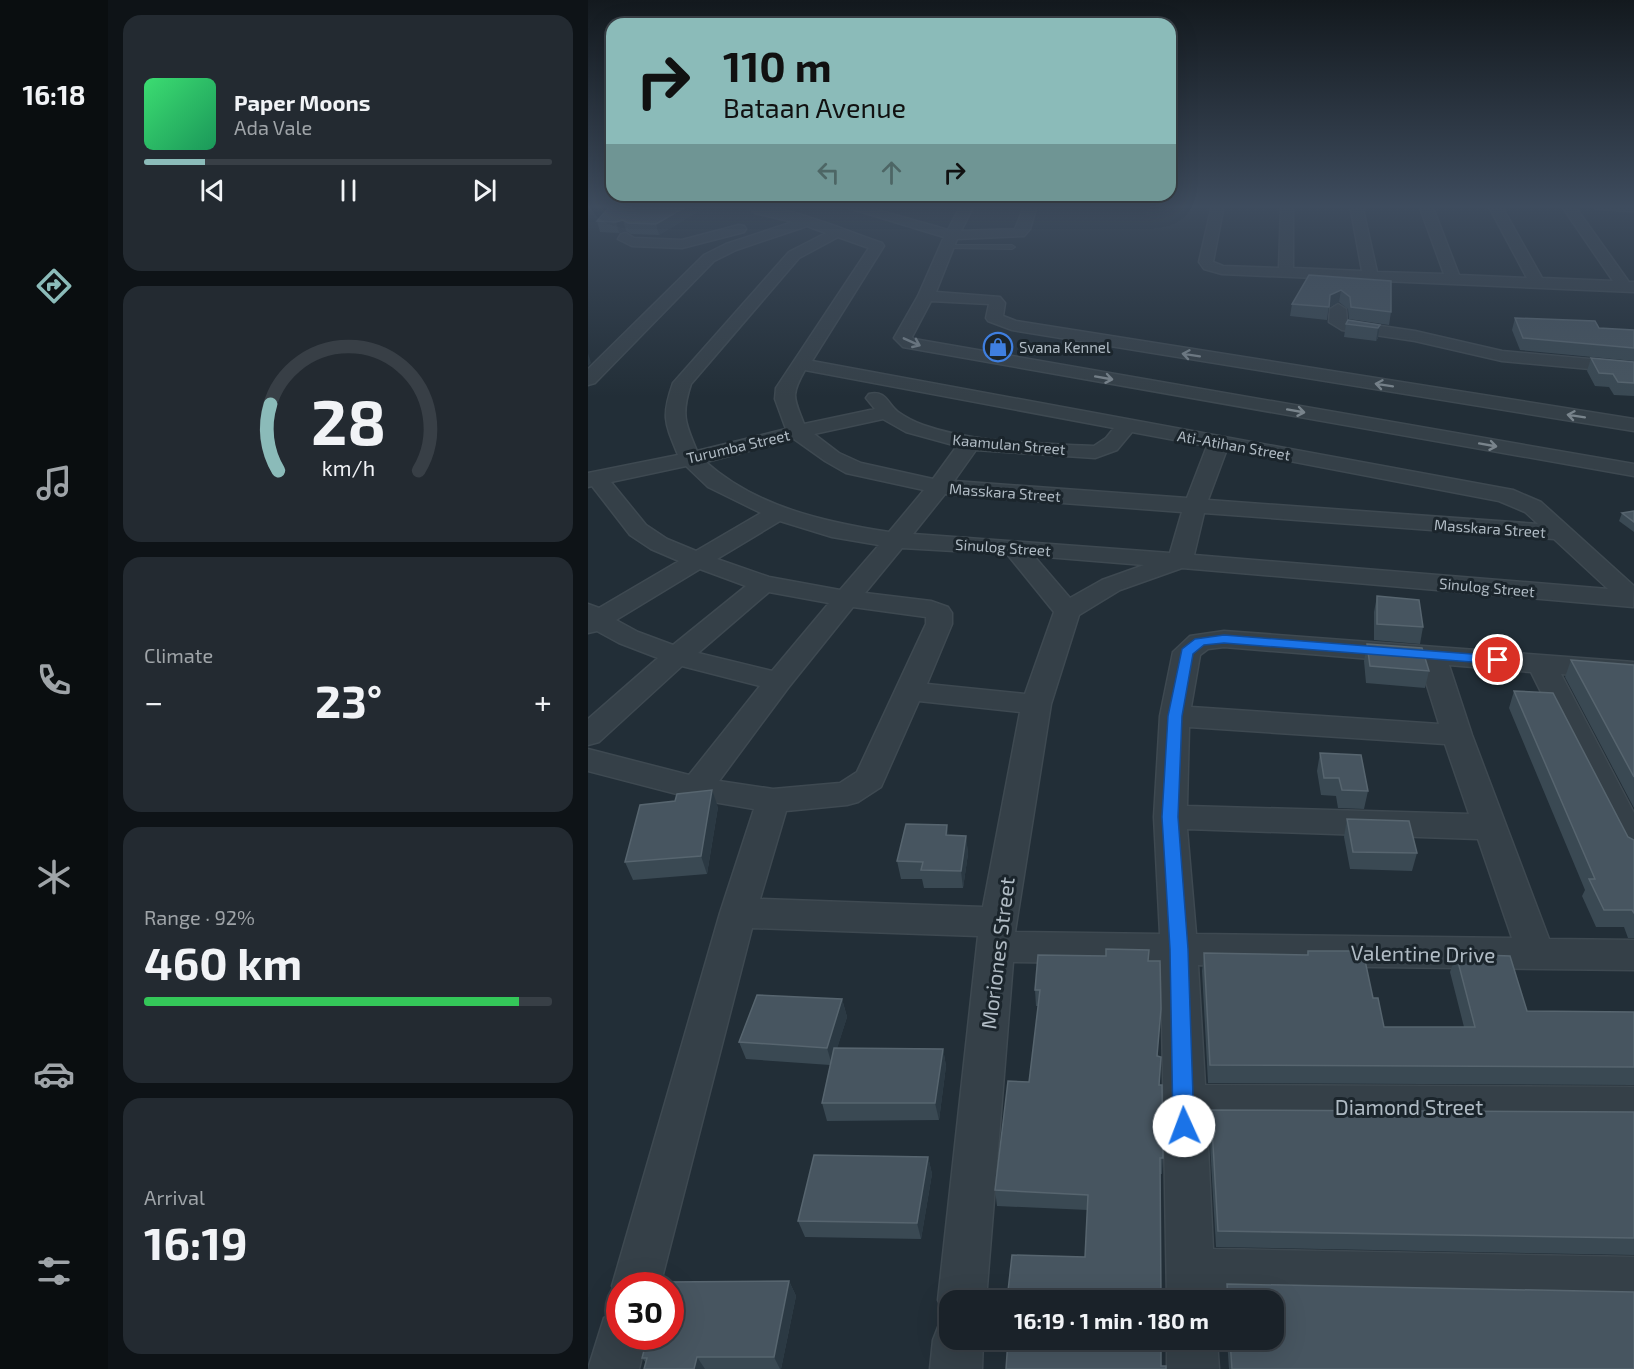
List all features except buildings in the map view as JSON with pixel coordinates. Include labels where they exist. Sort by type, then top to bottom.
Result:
[{"type":"street","points":[[588,379],[637,328],[700,269]]},
{"type":"street","name":"Sinulog Street","points":[[782,269],[682,382],[676,401],[674,421],[690,458],[716,482],[778,513],[832,530],[894,540],[1014,547],[1634,599]]},
{"type":"street","points":[[797,432],[785,399],[785,388],[863,269]]},
{"type":"street","points":[[937,269],[926,296],[903,338],[909,343],[1634,471]]},
{"type":"street","points":[[1218,269],[1629,287]]},
{"type":"street","points":[[1286,269],[1286,273]]},
{"type":"street","points":[[1369,269],[1370,276]]},
{"type":"street","points":[[1449,269],[1453,279]]},
{"type":"street","points":[[1529,269],[1537,283]]},
{"type":"street","points":[[1615,269],[1629,287]]},
{"type":"street","points":[[926,296],[994,300],[997,303],[994,318],[998,322],[1012,325],[1634,425]]},
{"type":"street","points":[[1338,309],[1337,322],[1342,325],[1444,335],[1478,352],[1502,356],[1634,368]]},
{"type":"street","points":[[612,327],[637,328]]},
{"type":"street","points":[[1206,395],[1237,362]]},
{"type":"street","name":"Ati-Atihan Street","points":[[800,364],[1505,495],[1533,507],[1634,599]]},
{"type":"street","points":[[878,379],[874,392],[877,401],[888,412]]},
{"type":"street","name":"Turumba Street","points":[[592,479],[737,449],[797,432],[888,412]]},
{"type":"street","name":"Kaamulan Street","points":[[888,412],[912,427],[969,444],[1095,452],[1107,449],[1115,443],[1126,425]]},
{"type":"street","name":"Masskara Street","points":[[797,432],[831,457],[854,468],[939,487],[1563,533]]},
{"type":"street","points":[[1014,547],[1067,611],[1111,585],[1180,561],[1195,506],[1220,442]]},
{"type":"street","points":[[696,788],[778,682],[849,599],[894,540],[939,487],[969,444]]},
{"type":"street","points":[[588,760],[696,788],[773,801],[847,794],[870,779],[939,624],[939,614],[930,609],[849,599],[764,584],[659,544],[638,530],[592,479]]},
{"type":"street","points":[[591,619],[778,513]]},
{"type":"street","points":[[588,735],[677,656],[764,584]]},
{"type":"street","name":"Moriones Street","points":[[963,1290],[997,935],[1036,704],[1067,611]]},
{"type":"street","points":[[591,619],[677,656],[778,682]]},
{"type":"street","points":[[1634,671],[1224,639],[1200,642],[1187,652],[1175,716],[1170,817],[1179,949],[1190,1287],[1634,1281]]},
{"type":"street","points":[[1432,656],[1457,735],[1537,955]]},
{"type":"street","points":[[1541,663],[1634,845]]},
{"type":"street","points":[[908,692],[1036,704]]},
{"type":"street","points":[[1175,716],[1457,735]]},
{"type":"street","points":[[640,1272],[738,913],[773,801]]},
{"type":"street","points":[[1170,817],[1490,827]]},
{"type":"street","name":"Valentine Drive","points":[[738,913],[1179,949],[1634,955]]},
{"type":"street","name":"Diamond Street","points":[[1183,1105],[1634,1107]]},
{"type":"street","points":[[613,1369],[618,1350]]},
{"type":"street","points":[[956,1369],[957,1350]]},
{"type":"street","points":[[1192,1350],[1193,1369]]},
{"type":"place","name":"Svana Kennel","points":[[998,347]]},
{"type":"route","points":[[1184,1126],[1179,949],[1170,817],[1175,716],[1187,652],[1200,642],[1224,639],[1498,660]]}]
